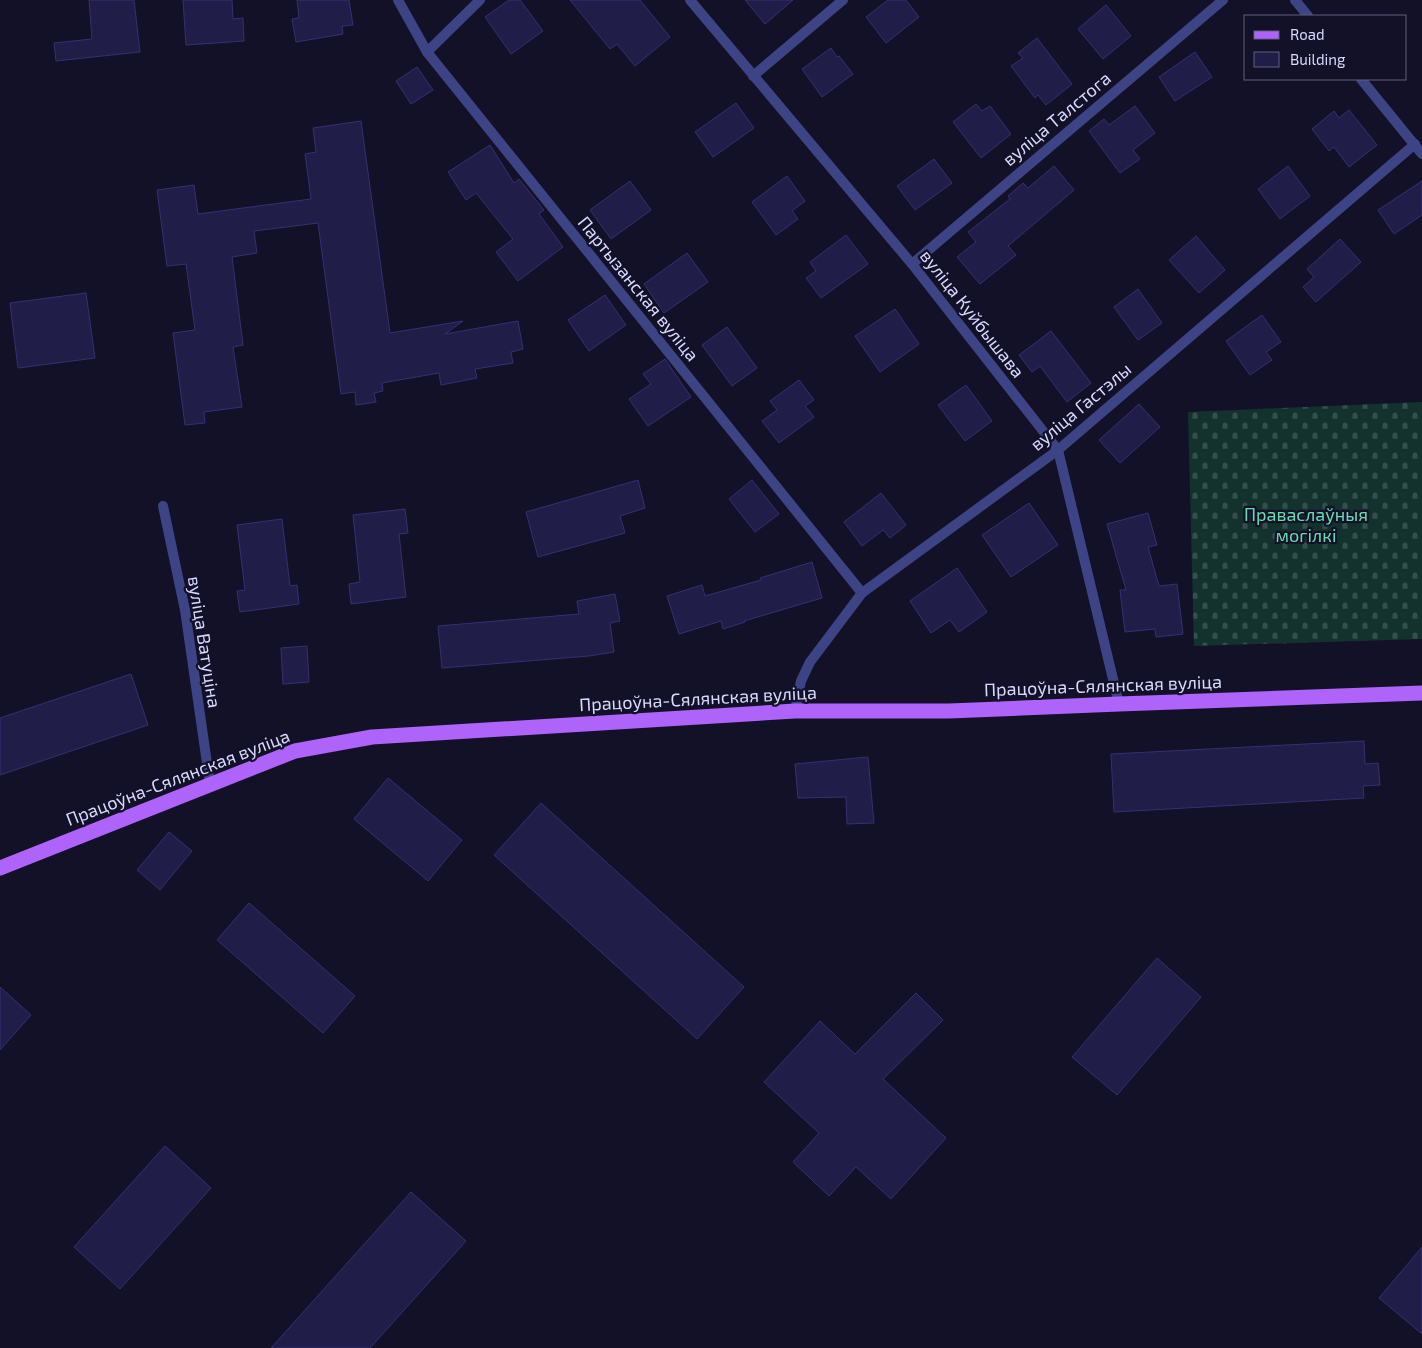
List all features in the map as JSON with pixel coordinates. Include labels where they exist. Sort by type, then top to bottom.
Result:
[{"type":"main road","name":"Працоўна-Сялянская вуліца","points":[[0,868],[294,751],[372,737],[795,712],[949,711],[1422,694]]},
{"type":"street","name":"Партызанская вуліца","points":[[398,0],[427,52],[862,593]]},
{"type":"street","points":[[427,52],[480,0]]},
{"type":"street","name":"вуліца Куйбышава","points":[[690,0],[912,264],[1058,450],[1119,704]]},
{"type":"street","points":[[752,76],[844,0]]},
{"type":"street","name":"вуліца Талстога","points":[[912,264],[1223,0]]},
{"type":"street","points":[[1295,0],[1307,15]]},
{"type":"street","points":[[1361,80],[1422,154]]},
{"type":"street","name":"вуліца Гастэлы","points":[[795,712],[801,681],[810,662],[862,593],[1058,450],[1415,144]]},
{"type":"street","name":"вуліца Ватуціна","points":[[164,506],[185,610],[210,784]]},
{"type":"green space","name":"Праваслаўныя могілкі","points":[[1422,402],[1422,639],[1194,646],[1188,412]]},
{"type":"building","points":[[89,0],[134,0],[140,52],[56,61],[54,43],[92,39]]},
{"type":"building","points":[[183,0],[232,0],[233,19],[243,18],[244,41],[186,45]]},
{"type":"building","points":[[297,0],[349,0],[353,25],[342,26],[343,34],[296,42],[292,19],[299,18]]},
{"type":"building","points":[[509,0],[520,0],[543,31],[511,54],[485,17]]},
{"type":"building","points":[[570,0],[640,0],[670,37],[635,66],[617,44],[610,49]]},
{"type":"building","points":[[745,0],[793,0],[765,24]]},
{"type":"building","points":[[888,0],[906,0],[919,17],[886,43],[866,17]]},
{"type":"building","points":[[1106,5],[1131,36],[1103,59],[1078,29]]},
{"type":"building","points":[[1037,38],[1072,84],[1046,105],[1038,95],[1035,98],[1011,66],[1023,58],[1018,53]]},
{"type":"building","points":[[831,48],[853,74],[822,97],[802,69]]},
{"type":"building","points":[[1195,52],[1212,77],[1175,101],[1159,77]]},
{"type":"building","points":[[417,67],[433,90],[411,104],[396,81]]},
{"type":"building","points":[[736,103],[754,128],[713,157],[695,132]]},
{"type":"building","points":[[976,104],[982,111],[990,106],[1011,134],[981,158],[953,122]]},
{"type":"building","points":[[1135,106],[1155,133],[1133,150],[1140,159],[1120,173],[1089,131],[1104,119],[1109,125]]},
{"type":"building","points":[[1349,110],[1377,145],[1349,167],[1334,147],[1329,151],[1312,129],[1334,111],[1339,118]]},
{"type":"building","points":[[361,121],[390,333],[463,321],[445,334],[518,321],[523,349],[511,352],[513,363],[475,369],[477,378],[441,385],[439,373],[382,383],[383,391],[374,393],[376,402],[356,405],[355,392],[341,394],[318,223],[254,231],[257,253],[232,257],[243,345],[233,347],[242,407],[204,412],[205,423],[185,425],[173,333],[195,330],[186,264],[167,266],[157,190],[194,185],[198,214],[311,199],[305,154],[316,152],[313,128]]},
{"type":"building","points":[[490,145],[514,183],[519,179],[544,210],[539,214],[563,247],[518,281],[496,252],[513,239],[476,193],[466,200],[448,172]]},
{"type":"building","points":[[934,159],[952,183],[915,210],[897,186]]},
{"type":"building","points":[[1054,166],[1074,190],[1008,246],[1016,255],[980,284],[957,257],[976,242],[968,232],[1010,199],[1008,196],[1023,183],[1028,188]]},
{"type":"building","points":[[1288,166],[1310,196],[1280,219],[1258,189]]},
{"type":"building","points":[[787,176],[805,201],[792,211],[798,219],[776,235],[752,202]]},
{"type":"building","points":[[630,181],[651,210],[611,239],[590,210]]},
{"type":"building","points":[[1422,181],[1422,215],[1394,234],[1378,210]]},
{"type":"building","points":[[846,235],[868,264],[821,298],[806,278],[816,271],[810,262]]},
{"type":"building","points":[[1196,236],[1225,270],[1199,293],[1169,260]]},
{"type":"building","points":[[1340,239],[1361,262],[1316,302],[1303,287],[1314,277],[1307,269]]},
{"type":"building","points":[[687,253],[708,282],[664,313],[644,284]]},
{"type":"building","points":[[1138,289],[1162,323],[1138,340],[1114,307]]},
{"type":"building","points":[[86,293],[95,358],[18,368],[10,303]]},
{"type":"building","points":[[605,295],[626,325],[589,351],[568,320]]},
{"type":"building","points":[[895,309],[919,344],[880,372],[855,336]]},
{"type":"building","points":[[1262,315],[1281,342],[1266,352],[1272,360],[1250,375],[1226,341]]},
{"type":"building","points":[[727,327],[757,368],[732,386],[702,345]]},
{"type":"building","points":[[1051,331],[1091,383],[1067,402],[1040,366],[1032,372],[1019,355]]},
{"type":"building","points":[[665,359],[691,397],[648,426],[629,399],[651,384],[643,374]]},
{"type":"building","points":[[799,380],[814,400],[805,406],[814,417],[779,443],[762,421],[777,410],[770,401]]},
{"type":"building","points":[[966,385],[992,421],[965,441],[938,405]]},
{"type":"building","points":[[1139,404],[1160,427],[1120,463],[1099,440]]},
{"type":"building","points":[[638,480],[645,508],[620,516],[625,533],[538,557],[526,512]]},
{"type":"building","points":[[752,480],[779,514],[755,532],[729,499]]},
{"type":"building","points":[[881,493],[906,525],[890,538],[883,530],[862,546],[844,522]]},
{"type":"building","points":[[1029,503],[1058,545],[1011,577],[982,535]]},
{"type":"building","points":[[405,509],[408,533],[399,534],[406,597],[351,604],[349,584],[360,582],[353,515]]},
{"type":"building","points":[[1148,513],[1157,545],[1148,547],[1159,586],[1177,584],[1183,634],[1156,637],[1155,629],[1125,632],[1120,590],[1126,590],[1107,524]]},
{"type":"building","points":[[282,519],[290,586],[297,585],[299,604],[240,612],[237,591],[245,590],[237,525]]},
{"type":"building","points":[[812,562],[822,598],[723,629],[721,621],[679,634],[667,596],[702,585],[705,596],[761,580],[760,578]]},
{"type":"building","points":[[957,568],[987,612],[959,632],[950,620],[931,633],[910,601]]},
{"type":"building","points":[[615,594],[620,621],[610,623],[614,652],[589,656],[442,668],[438,626],[579,614],[577,601]]},
{"type":"building","points":[[307,646],[309,682],[283,684],[281,648]]},
{"type":"building","points":[[131,674],[148,725],[0,775],[0,718]]},
{"type":"building","points":[[1364,741],[1365,764],[1378,763],[1380,785],[1363,786],[1364,798],[1114,812],[1111,754]]},
{"type":"building","points":[[868,757],[874,823],[847,824],[846,797],[798,798],[795,764]]},
{"type":"building","points":[[388,778],[462,840],[428,881],[354,819]]},
{"type":"building","points":[[541,803],[744,987],[697,1039],[494,855]]},
{"type":"building","points":[[169,832],[192,851],[160,890],[137,870]]},
{"type":"building","points":[[249,903],[355,996],[323,1033],[217,940]]},
{"type":"building","points":[[1157,958],[1201,997],[1117,1095],[1072,1057]]},
{"type":"building","points":[[0,987],[31,1015],[0,1050]]},
{"type":"building","points":[[916,993],[943,1020],[883,1079],[946,1138],[891,1199],[856,1167],[829,1196],[793,1162],[819,1133],[764,1082],[820,1021],[855,1054]]},
{"type":"building","points":[[165,1146],[211,1188],[120,1289],[74,1247]]},
{"type":"building","points":[[411,1192],[466,1241],[370,1348],[271,1348]]},
{"type":"building","points":[[1422,1247],[1422,1334],[1379,1298]]}]
